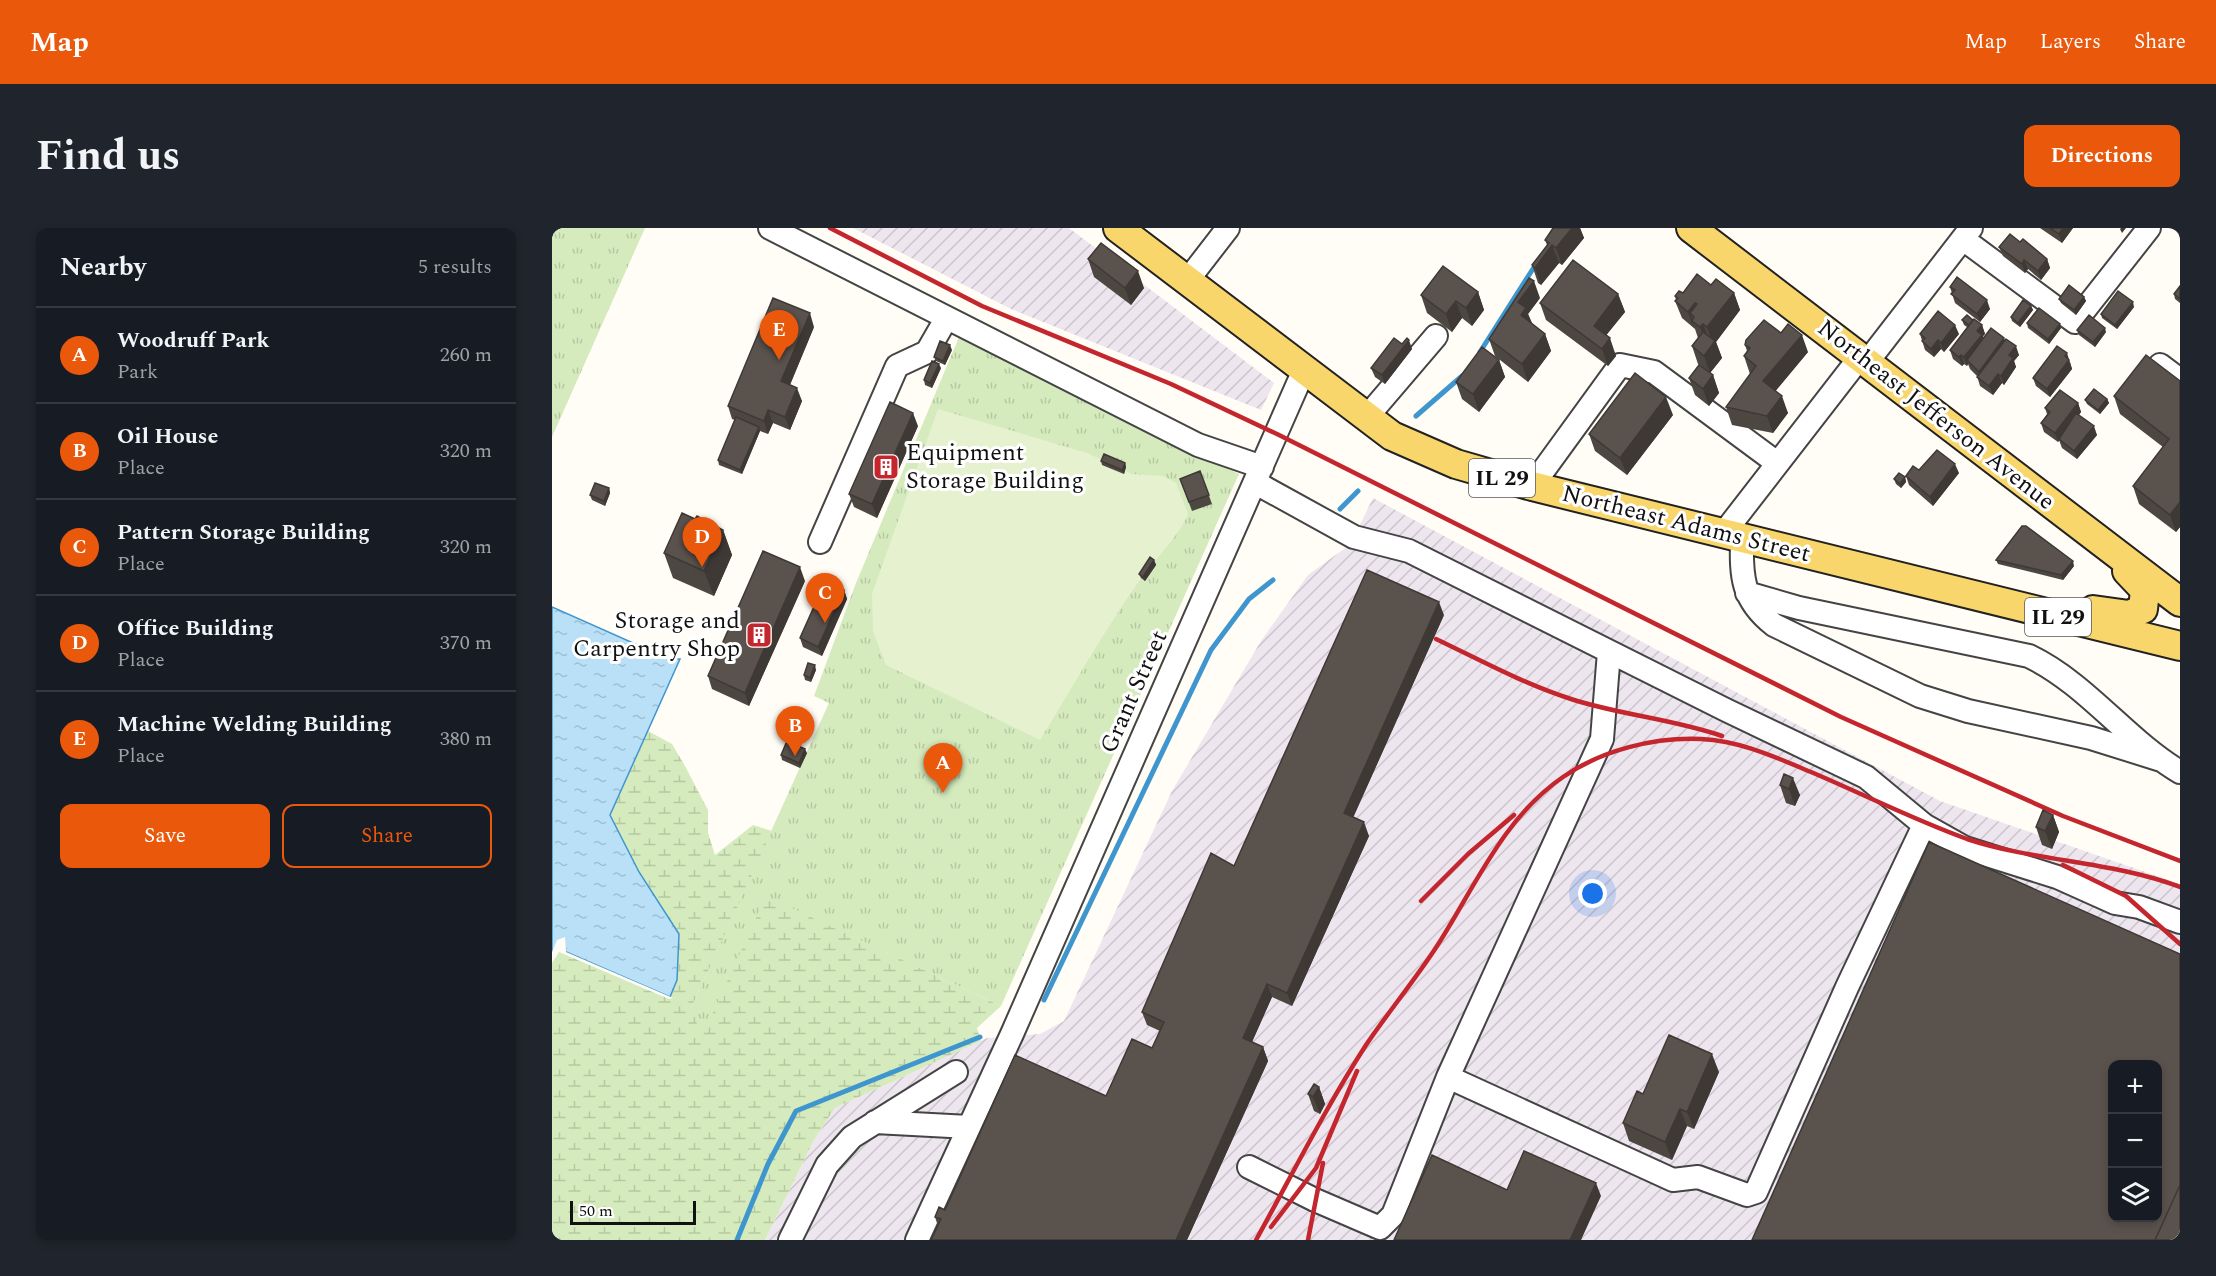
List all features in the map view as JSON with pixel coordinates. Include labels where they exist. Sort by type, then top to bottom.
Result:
[{"type":"main road","name":"Northeast Adams Street","points":[[1118,228],[1366,418],[1392,436],[1427,453],[1471,469],[1532,486],[2180,646]]},
{"type":"main road","name":"Northeast Jefferson Avenue","points":[[1691,228],[1864,358],[2180,602]]},
{"type":"main road","points":[[1936,587],[2052,606],[2129,615],[2143,609],[2147,596],[2141,583],[2028,485]]},
{"type":"street","points":[[770,228],[946,319],[1259,475],[1354,537],[1409,551],[1866,777],[1924,825],[1965,848],[2056,877],[2115,903],[2139,907],[2180,922]]},
{"type":"street","points":[[1187,281],[1228,228]]},
{"type":"street","points":[[2149,228],[2075,322],[1967,233],[1777,463],[1732,536],[1747,593],[1757,612],[1774,625],[1920,696],[1968,711],[2091,738],[2158,759]]},
{"type":"street","points":[[820,543],[897,366],[927,352],[946,319]]},
{"type":"street","points":[[1366,418],[1436,336]]},
{"type":"street","points":[[2160,364],[2180,380]]},
{"type":"street","points":[[1532,486],[1620,365],[1654,372],[1777,463]]},
{"type":"street","name":"Grant Street","points":[[917,1240],[1012,1035],[1304,370]]},
{"type":"street","points":[[1747,593],[1799,608],[2029,656],[2051,667],[2158,759],[2180,772]]},
{"type":"street","points":[[1249,1167],[1378,1234],[1393,1215],[1448,1077],[1602,739],[1610,652]]},
{"type":"street","points":[[1448,1077],[1673,1180],[1698,1177],[1747,1195],[1756,1192],[1848,985],[1924,825]]},
{"type":"street","points":[[790,1240],[827,1165],[852,1137],[957,1072]]},
{"type":"street","points":[[875,1122],[969,1127]]},
{"type":"shaded area","points":[[853,228],[1069,228],[1274,383],[1261,410],[1011,309]]},
{"type":"shaded area","points":[[1373,498],[1940,801],[2180,884],[2180,1240],[765,1240],[814,1140],[835,1108],[987,1038],[1040,1034],[1064,1021],[1172,791],[1261,641],[1308,575],[1344,549],[1354,537]]},
{"type":"green space","points":[[552,228],[645,228],[552,437]]},
{"type":"green space","points":[[959,337],[1239,474],[1001,1006],[825,924],[552,1240],[552,960],[692,1006],[829,703],[814,696],[856,583]]},
{"type":"green space","points":[[938,409],[1087,453],[1132,474],[1163,476],[1176,483],[1188,514],[1178,533],[1143,575],[1124,603],[1040,740],[886,665],[873,631],[872,594]]},
{"type":"green space","points":[[648,731],[672,744],[685,766],[708,810],[708,833],[715,855],[753,825],[772,831],[692,1006],[701,1039],[766,896],[1001,1006],[977,1028],[981,1041],[835,1108],[814,1140],[765,1240],[552,1240],[552,959],[557,948],[662,993],[610,815]]},
{"type":"water","points":[[552,607],[669,659],[680,659],[610,815],[639,872],[679,934],[677,980],[670,997],[557,948],[552,960]]},
{"type":"pier","points":[[565,937],[566,952],[673,998],[669,999],[559,952],[552,963],[552,952],[557,940]]},
{"type":"building","points":[[1553,228],[1572,228],[1556,248],[1552,245],[1535,268],[1532,265],[1549,243],[1545,240]]},
{"type":"building","points":[[2050,228],[2063,228],[2059,234]]},
{"type":"building","points":[[2010,234],[2020,242],[2023,239],[2047,259],[2038,271],[2024,260],[2022,264],[1999,247]]},
{"type":"building","points":[[1101,243],[1138,271],[1125,288],[1088,259]]},
{"type":"building","points":[[1573,260],[1618,294],[1594,326],[1610,338],[1602,349],[1540,303]]},
{"type":"building","points":[[1443,266],[1478,292],[1466,308],[1456,301],[1446,314],[1421,295]]},
{"type":"building","points":[[1697,274],[1711,285],[1716,279],[1734,293],[1707,327],[1703,324],[1700,327],[1692,321],[1694,317],[1690,313],[1697,304],[1695,303],[1688,312],[1675,301],[1678,298],[1675,296],[1679,291],[1683,293]]},
{"type":"building","points":[[1957,277],[1987,300],[1977,314],[1951,294],[1955,290],[1950,287]]},
{"type":"building","points":[[1529,278],[1534,281],[1518,302],[1526,308],[1521,315],[1545,334],[1522,364],[1489,339]]},
{"type":"building","points":[[2069,285],[2084,297],[2074,310],[2059,299]]},
{"type":"building","points":[[2180,286],[2180,299],[2174,294]]},
{"type":"building","points":[[2118,291],[2133,302],[2115,325],[2101,314]]},
{"type":"building","points":[[773,298],[810,313],[781,381],[797,388],[785,417],[768,410],[764,421],[728,406]]},
{"type":"building","points":[[2023,300],[2031,306],[2018,323],[2011,317]]},
{"type":"building","points":[[2039,308],[2060,324],[2048,339],[2027,323]]},
{"type":"building","points":[[1938,311],[1955,325],[1941,343],[1938,340],[1931,349],[1922,341],[1925,338],[1920,334]]},
{"type":"building","points":[[1967,315],[1973,320],[1969,325],[1962,320]]},
{"type":"building","points":[[2089,315],[2105,328],[2093,342],[2077,330]]},
{"type":"building","points":[[1974,319],[1982,325],[1977,331],[1982,335],[1964,357],[1961,355],[1959,357],[1950,350]]},
{"type":"building","points":[[1764,320],[1781,333],[1788,324],[1802,335],[1763,381],[1782,396],[1767,416],[1726,407],[1756,366],[1744,356],[1750,348],[1745,345],[1746,340]]},
{"type":"building","points":[[1991,328],[2004,338],[1979,372],[1967,360]]},
{"type":"building","points":[[1703,332],[1715,341],[1704,356],[1692,346]]},
{"type":"building","points":[[1394,338],[1402,344],[1407,338],[1409,340],[1382,375],[1371,368]]},
{"type":"building","points":[[2006,339],[2016,346],[2009,355],[2013,358],[2001,376],[1998,374],[1989,386],[1977,377]]},
{"type":"building","points":[[940,341],[950,345],[943,361],[934,357]]},
{"type":"building","points":[[2057,346],[2067,353],[2065,356],[2069,360],[2047,389],[2033,378]]},
{"type":"building","points":[[1482,347],[1499,360],[1473,394],[1456,382]]},
{"type":"building","points":[[2146,355],[2180,381],[2180,502],[2170,515],[2133,486],[2169,439],[2114,396]]},
{"type":"building","points":[[932,361],[939,364],[930,383],[924,380]]},
{"type":"building","points":[[1699,365],[1713,375],[1703,389],[1689,378]]},
{"type":"building","points":[[1635,373],[1666,397],[1620,458],[1589,434]]},
{"type":"building","points":[[2094,389],[2107,399],[2098,410],[2085,400]]},
{"type":"building","points":[[2060,390],[2078,403],[2055,433],[2041,423],[2050,412],[2045,408]]},
{"type":"building","points":[[890,402],[913,413],[872,504],[849,494]]},
{"type":"building","points":[[2076,413],[2094,426],[2074,451],[2059,439]]},
{"type":"building","points":[[736,417],[759,427],[740,470],[718,460]]},
{"type":"building","points":[[1937,450],[1955,464],[1930,497],[1906,476],[1913,466],[1919,470]]},
{"type":"building","points":[[1104,454],[1125,463],[1122,470],[1101,461]]},
{"type":"building","points":[[1200,471],[1209,495],[1189,502],[1180,479]]},
{"type":"building","points":[[1899,473],[1905,477],[1900,484],[1894,479]]},
{"type":"building","points":[[595,483],[609,488],[604,501],[590,495]]},
{"type":"building","points":[[682,513],[695,519],[697,516],[723,530],[704,571],[664,553]]},
{"type":"building","points":[[2022,526],[2026,526],[2073,561],[2061,575],[1996,560]]},
{"type":"building","name":"Storage and Carpentry Shop","points":[[763,551],[800,567],[745,693],[708,676]]},
{"type":"building","points":[[1150,557],[1154,560],[1143,577],[1139,574]]},
{"type":"building","points":[[1367,570],[1439,602],[1344,813],[1364,822],[1287,993],[1267,984],[1243,1038],[1263,1047],[1176,1240],[931,1240],[941,1219],[935,1217],[939,1207],[945,1210],[1015,1055],[1106,1096],[1132,1039],[1152,1048],[1164,1022],[1142,1012],[1211,853],[1234,866]]},
{"type":"building","points":[[825,582],[844,590],[818,647],[800,638]]},
{"type":"building","points":[[808,663],[815,665],[810,678],[804,675]]},
{"type":"building","points":[[787,741],[805,749],[799,763],[781,755]]},
{"type":"building","points":[[1784,774],[1793,778],[1789,789],[1780,785]]},
{"type":"building","points":[[2043,810],[2053,815],[2045,831],[2036,827]]},
{"type":"building","points":[[1929,842],[2180,954],[2180,1185],[2155,1240],[1752,1240]]},
{"type":"building","points":[[1669,1035],[1712,1054],[1687,1112],[1680,1109],[1665,1142],[1623,1123],[1637,1091],[1643,1094]]},
{"type":"building","points":[[1314,1084],[1319,1087],[1313,1097],[1308,1094]]},
{"type":"building","points":[[1524,1151],[1596,1183],[1570,1240],[1394,1240],[1432,1155],[1507,1190]]},
{"type":"building","points":[[2180,1185],[2180,1240],[2155,1240]]},
{"type":"waterway","points":[[1480,352],[1536,264]]},
{"type":"waterway","points":[[1416,416],[1462,376]]},
{"type":"waterway","points":[[1340,509],[1358,491]]},
{"type":"waterway","points":[[1044,1000],[1211,650],[1249,599],[1273,580]]},
{"type":"waterway","points":[[737,1240],[768,1164],[796,1111],[980,1037]]},
{"type":"railway","points":[[830,228],[982,306],[1171,384],[1277,434],[1841,717],[2063,816],[2180,861]]},
{"type":"railway","points":[[1436,639],[1519,679],[1571,699],[1685,725],[1722,736]]},
{"type":"railway","points":[[1256,1240],[1351,1069],[1437,946],[1507,833],[1523,812],[1542,794],[1563,777],[1594,759],[1629,747],[1665,740],[1701,739],[1730,743],[1784,761],[1967,839],[2020,853],[2101,866],[2154,878],[2180,887]]},
{"type":"railway","points":[[1421,901],[1468,854],[1514,815]]},
{"type":"railway","points":[[2063,865],[2126,896],[2180,944]]},
{"type":"railway","points":[[1271,1227],[1316,1168],[1357,1071]]},
{"type":"railway","points":[[1308,1240],[1323,1163]]},
{"type":"place","name":"Machine Welding Building","points":[[779,360]]},
{"type":"place","name":"Equipment Storage Building","points":[[886,467]]},
{"type":"place","name":"Office Building","points":[[702,567]]},
{"type":"place","name":"Pattern Storage Building","points":[[825,623]]},
{"type":"place","name":"Storage and Carpentry Shop","points":[[759,635]]},
{"type":"place","name":"Oil House","points":[[795,756]]},
{"type":"place","name":"Woodruff Park","points":[[943,793]]}]
